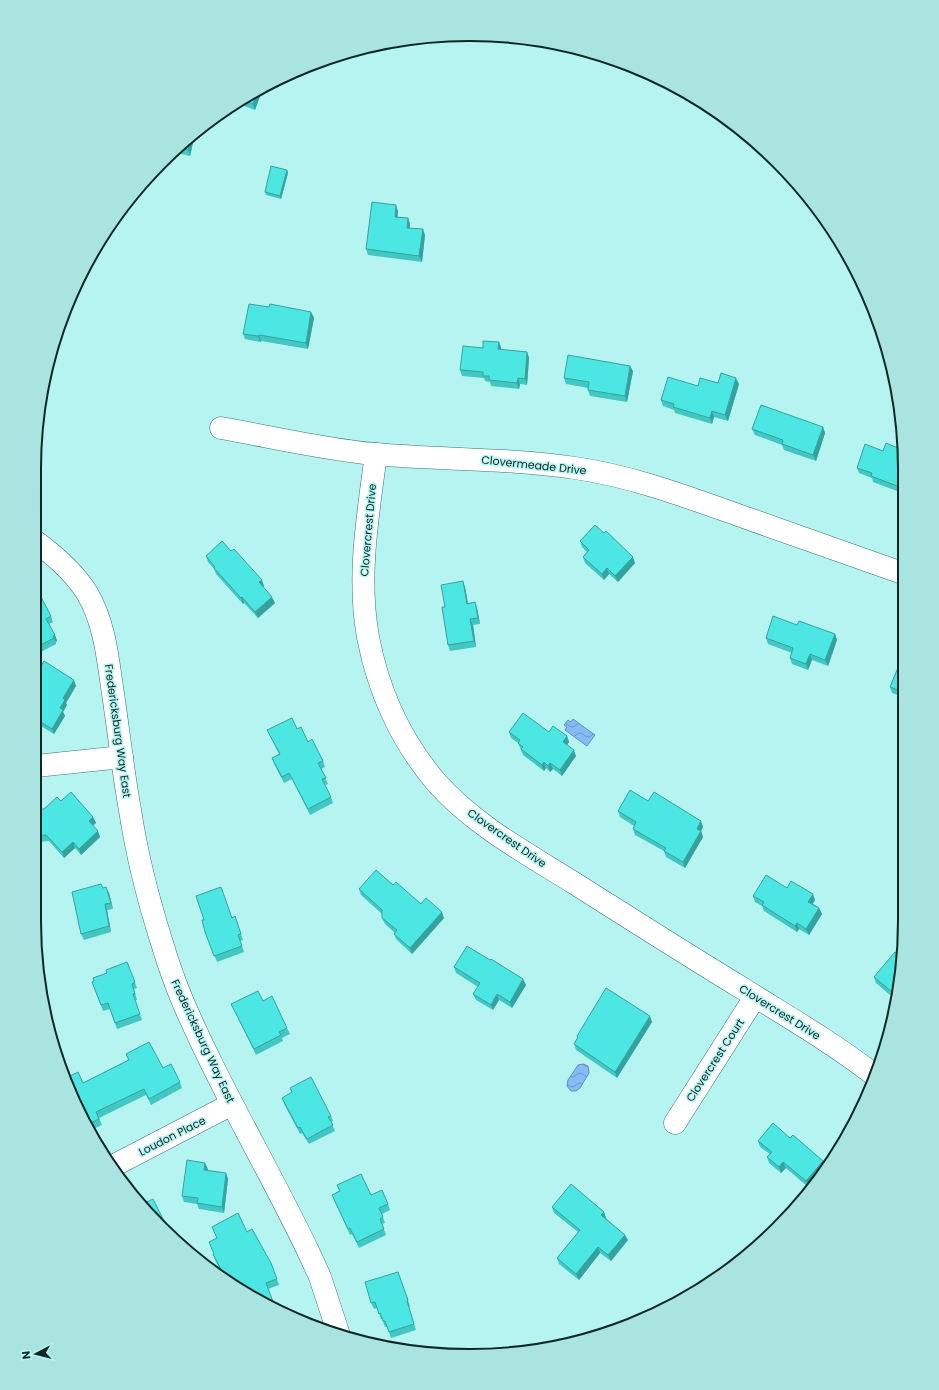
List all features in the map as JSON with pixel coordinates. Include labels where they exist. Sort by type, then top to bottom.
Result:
[{"type":"street","name":"Clovermeade Drive","points":[[221,428],[321,447],[376,454],[505,461],[576,468],[634,480],[678,493],[898,572]]},
{"type":"street","name":"Clovercrest Drive","points":[[376,454],[363,570],[368,636],[378,678],[386,700],[394,718],[409,744],[426,769],[453,799],[509,842],[827,1041],[870,1072]]},
{"type":"street","name":"Fredericksburg Way East","points":[[41,546],[67,568],[86,591],[95,610],[104,636],[135,842],[152,912],[182,1001],[232,1104],[310,1253],[336,1327]]},
{"type":"street","points":[[41,765],[122,757]]},
{"type":"street","name":"Clovercrest Court","points":[[675,1123],[755,997]]},
{"type":"street","name":"Loudon Place","points":[[117,1164],[232,1104]]},
{"type":"water","points":[[573,719],[595,735],[587,746],[565,730],[567,727],[564,725],[568,720],[571,722]]},
{"type":"water","points":[[583,1064],[588,1066],[589,1073],[580,1088],[576,1091],[571,1091],[567,1086],[568,1080],[578,1065]]},
{"type":"building","points":[[255,98],[253,104],[248,102]]},
{"type":"building","points":[[271,166],[287,170],[280,196],[265,192]]},
{"type":"building","points":[[372,202],[396,205],[395,217],[408,218],[407,228],[423,229],[419,256],[366,249]]},
{"type":"building","points":[[249,304],[269,307],[270,304],[311,312],[306,343],[259,335],[243,334]]},
{"type":"building","points":[[483,341],[499,342],[498,349],[527,352],[525,379],[518,378],[517,383],[489,380],[489,376],[483,376],[483,372],[460,370],[463,346],[483,348]]},
{"type":"building","points":[[568,355],[630,366],[625,396],[588,390],[589,382],[564,378]]},
{"type":"building","points":[[721,373],[736,378],[725,415],[712,411],[710,418],[673,407],[674,404],[661,400],[668,377],[698,386],[700,378],[718,383]]},
{"type":"building","points":[[761,405],[823,427],[813,455],[782,444],[783,440],[752,429]]},
{"type":"building","points":[[886,443],[897,448],[898,486],[871,476],[872,473],[857,468],[865,444],[883,451]]},
{"type":"building","points":[[595,525],[604,533],[606,531],[633,557],[615,576],[607,568],[602,574],[583,557],[589,550],[580,541]]},
{"type":"building","points":[[222,541],[231,551],[234,549],[262,580],[259,582],[272,597],[255,612],[214,568],[215,567],[206,556]]},
{"type":"building","points":[[463,581],[467,604],[475,602],[478,618],[470,619],[474,641],[448,645],[442,607],[445,607],[441,585]]},
{"type":"building","points":[[41,597],[51,616],[46,619],[55,635],[53,636],[54,638],[41,645]]},
{"type":"building","points":[[773,616],[797,625],[799,621],[835,634],[825,660],[810,654],[806,664],[790,658],[793,648],[766,638]]},
{"type":"building","points":[[44,661],[74,680],[63,698],[65,700],[60,708],[63,710],[52,729],[41,722],[41,666]]},
{"type":"building","points":[[898,667],[898,690],[890,687]]},
{"type":"building","points":[[523,713],[549,732],[553,726],[567,736],[563,742],[574,750],[560,770],[550,763],[548,766],[544,762],[542,765],[521,749],[523,747],[518,743],[520,740],[509,732]]},
{"type":"building","points":[[292,718],[297,729],[301,727],[308,742],[312,739],[323,761],[318,763],[326,778],[322,779],[331,797],[308,809],[289,773],[282,777],[272,758],[280,754],[267,730]]},
{"type":"building","points":[[630,790],[648,801],[654,792],[701,821],[697,829],[701,831],[683,862],[664,851],[666,848],[633,829],[636,822],[618,811]]},
{"type":"building","points":[[71,792],[93,817],[89,821],[98,831],[79,849],[73,842],[62,852],[46,835],[41,836],[41,809],[44,809],[57,797],[61,801]]},
{"type":"building","points":[[376,870],[393,885],[396,882],[421,904],[426,898],[442,912],[410,948],[394,934],[397,930],[382,918],[382,910],[359,889]]},
{"type":"building","points":[[766,875],[787,888],[791,881],[813,894],[808,902],[819,908],[806,929],[797,923],[795,926],[762,905],[764,902],[753,896]]},
{"type":"building","points":[[101,884],[103,888],[106,887],[111,903],[105,904],[109,926],[81,934],[72,892]]},
{"type":"building","points":[[221,887],[232,918],[235,916],[241,934],[238,935],[242,946],[214,956],[205,932],[202,920],[204,920],[196,896]]},
{"type":"building","points":[[467,946],[523,979],[510,1002],[497,994],[491,1005],[473,994],[480,983],[454,967]]},
{"type":"building","points":[[895,952],[896,954],[892,992],[874,977]]},
{"type":"building","points":[[127,962],[135,982],[132,984],[135,994],[133,994],[140,1014],[115,1023],[108,1003],[101,1005],[92,982],[94,981],[93,978],[107,973],[106,970]]},
{"type":"building","points":[[606,988],[650,1016],[615,1072],[574,1044],[578,1037],[577,1036]]},
{"type":"building","points":[[258,991],[263,1001],[272,996],[287,1028],[279,1032],[281,1035],[254,1049],[231,1004]]},
{"type":"building","points":[[149,1042],[163,1068],[171,1064],[180,1082],[149,1099],[144,1089],[96,1112],[99,1119],[91,1122],[71,1076],[78,1072],[83,1083],[129,1060],[126,1054]]},
{"type":"building","points":[[311,1077],[331,1116],[328,1117],[333,1125],[307,1139],[300,1127],[298,1128],[282,1098],[292,1092],[290,1088]]},
{"type":"building","points":[[773,1123],[790,1138],[793,1135],[823,1161],[806,1181],[783,1162],[779,1167],[767,1157],[772,1152],[758,1141]]},
{"type":"building","points":[[187,1160],[205,1163],[204,1170],[226,1173],[222,1207],[197,1203],[198,1198],[182,1196]]},
{"type":"building","points":[[361,1174],[371,1195],[382,1190],[388,1204],[379,1208],[383,1217],[380,1219],[384,1229],[357,1242],[350,1228],[348,1229],[332,1195],[340,1191],[337,1185]]},
{"type":"building","points":[[571,1184],[604,1212],[601,1215],[625,1235],[608,1255],[598,1247],[576,1274],[557,1258],[580,1230],[552,1207]]},
{"type":"building","points":[[153,1199],[163,1219],[147,1203]]},
{"type":"building","points":[[238,1213],[247,1232],[252,1229],[271,1263],[277,1279],[266,1283],[273,1301],[255,1292],[221,1269],[209,1242],[217,1238],[212,1227]]},
{"type":"building","points":[[398,1272],[408,1300],[407,1301],[414,1324],[389,1332],[385,1321],[383,1321],[380,1313],[379,1314],[375,1302],[371,1303],[365,1282]]}]
